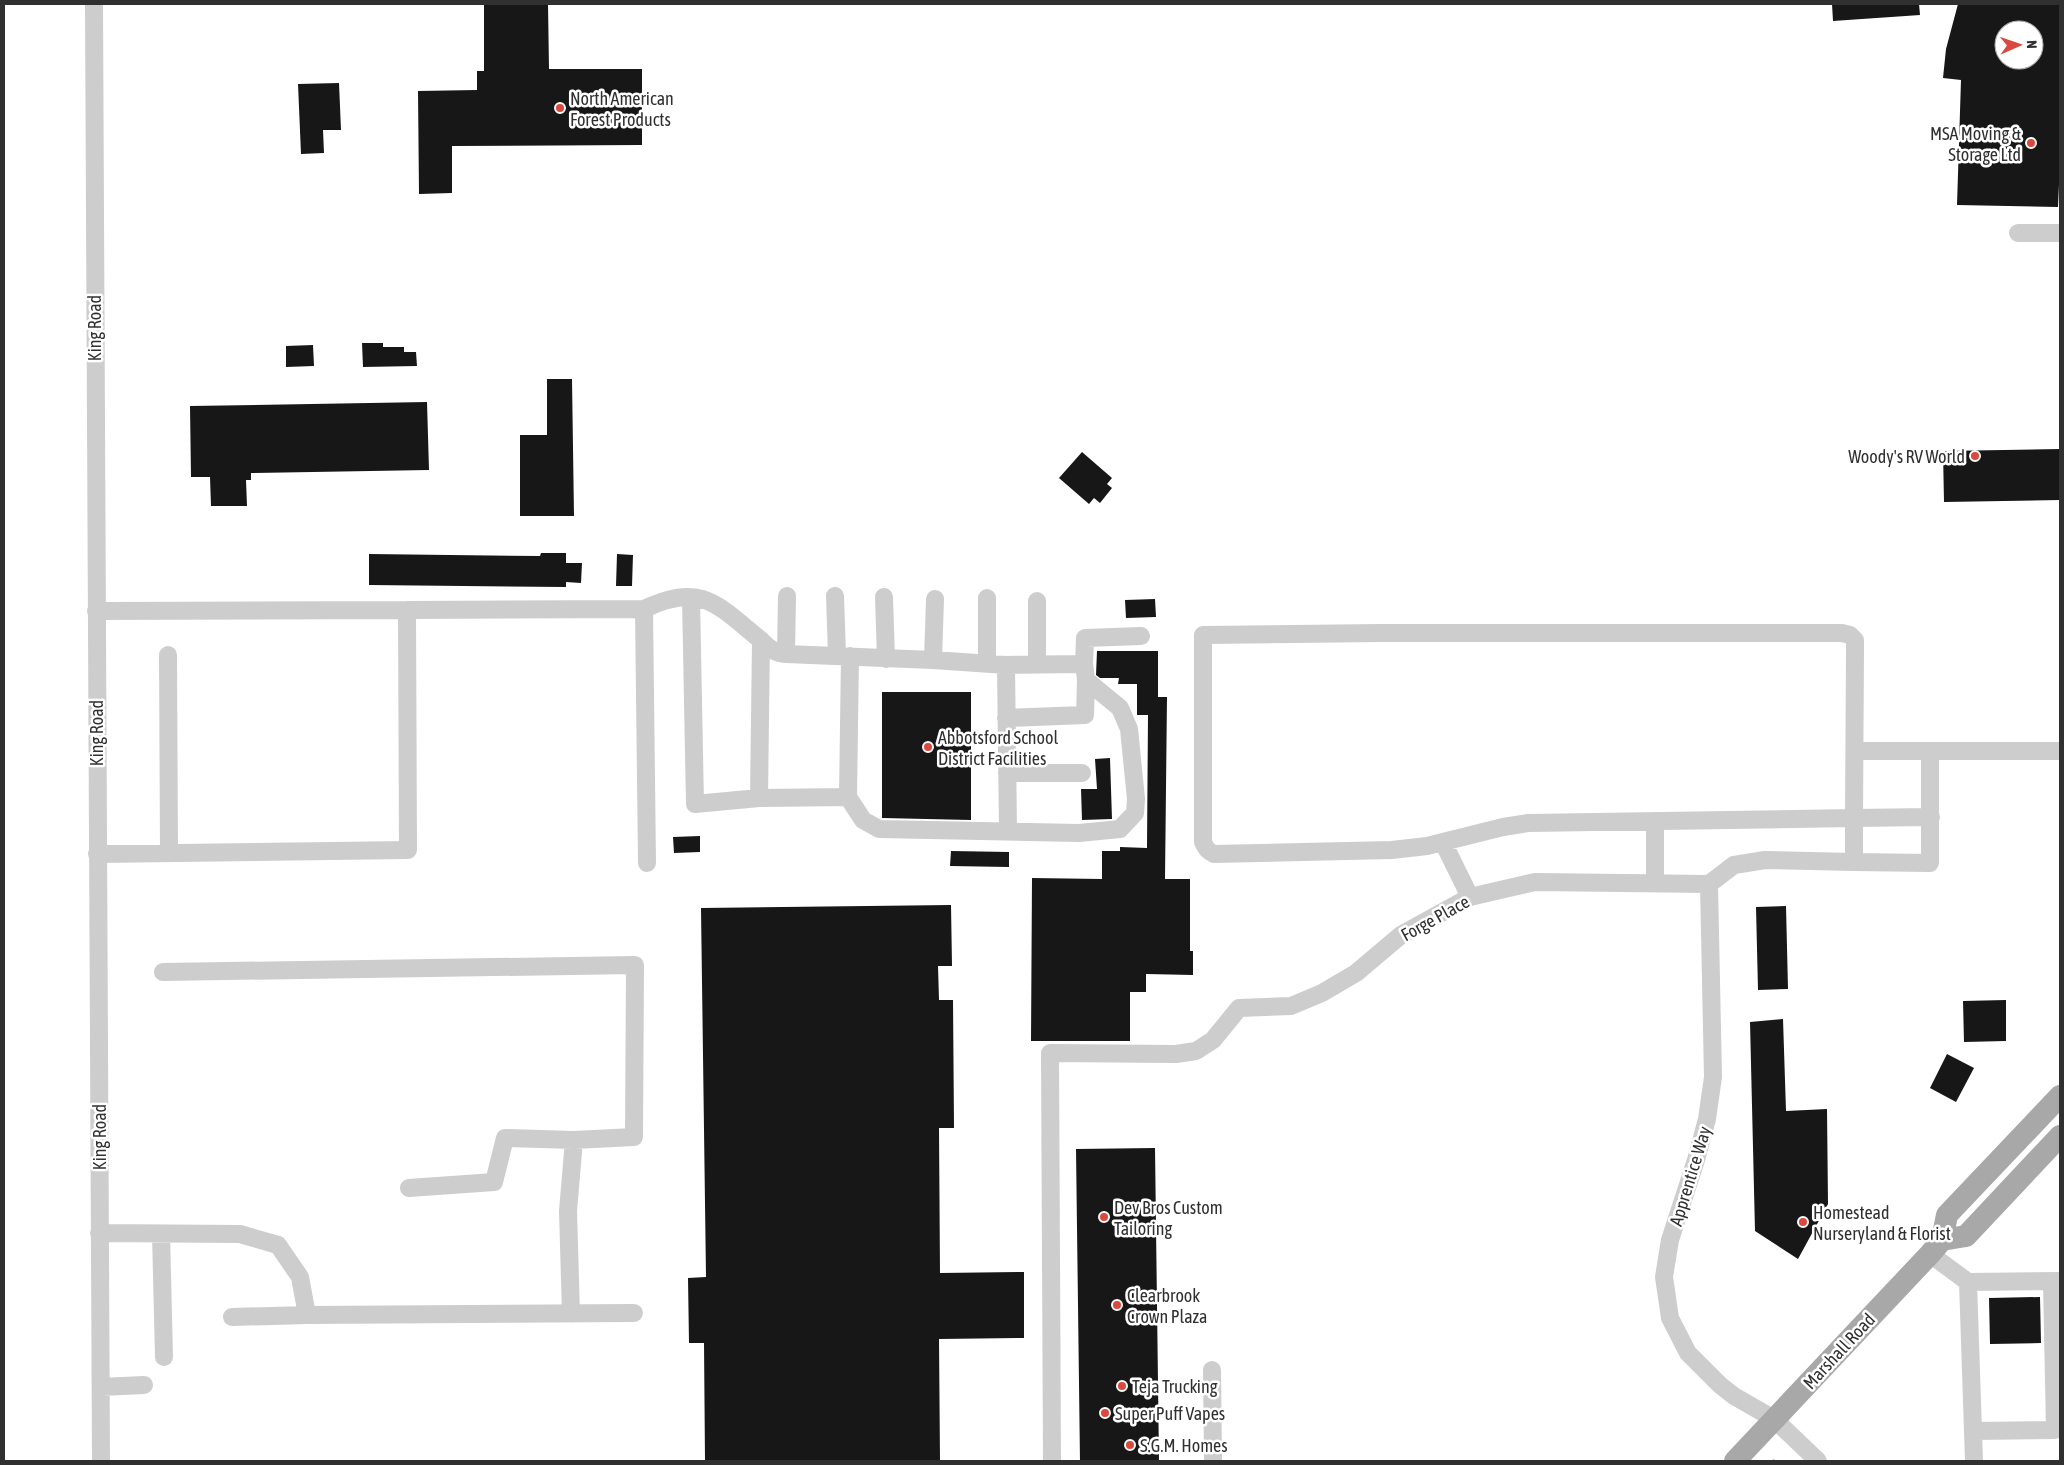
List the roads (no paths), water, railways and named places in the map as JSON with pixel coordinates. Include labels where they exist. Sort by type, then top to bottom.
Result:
[{"type":"main road","points":[[1936,1247],[1947,1215],[2060,1096]]},
{"type":"main road","points":[[1936,1247],[1966,1236],[2060,1136],[2054,1130],[2053,1123],[2060,1116]]},
{"type":"main road","name":"Marshall Road","points":[[1735,1461],[1936,1247]]},
{"type":"street","name":"King Road","points":[[94,4],[101,1461]]},
{"type":"street","points":[[2018,233],[2060,233]]},
{"type":"street","points":[[786,654],[787,596]]},
{"type":"street","points":[[96,611],[644,610],[662,601],[681,597],[706,599],[729,614],[761,640],[769,649],[777,653],[843,656],[886,659],[933,660],[1006,665],[1037,664],[1085,672],[1120,708],[1129,728],[1136,799],[1135,813],[1120,829],[1079,832],[879,829],[863,820],[848,797],[843,656],[836,596]]},
{"type":"street","points":[[884,597],[886,659]]},
{"type":"street","points":[[692,598],[695,804],[759,798],[848,797]]},
{"type":"street","points":[[987,663],[988,598]]},
{"type":"street","points":[[933,660],[935,599]]},
{"type":"street","points":[[1037,601],[1037,664]]},
{"type":"street","points":[[97,854],[408,850],[407,610]]},
{"type":"street","points":[[644,610],[647,863]]},
{"type":"street","points":[[1854,862],[1854,818],[1855,751],[1854,640],[1850,635],[1842,633],[1203,635],[1204,842],[1206,849],[1214,854],[1400,849],[1443,842],[1503,826],[1528,823],[1854,818],[1931,817]]},
{"type":"street","points":[[1006,718],[1085,715],[1085,638],[1141,636]]},
{"type":"street","points":[[759,798],[761,640]]},
{"type":"street","points":[[168,655],[169,853]]},
{"type":"street","points":[[1006,665],[1008,831]]},
{"type":"street","points":[[1855,751],[2060,751]]},
{"type":"street","points":[[1709,884],[1734,865],[1765,860],[1930,863],[1930,751]]},
{"type":"street","points":[[1007,773],[1082,773]]},
{"type":"street","points":[[1655,883],[1656,821]]},
{"type":"street","points":[[1443,842],[1470,896]]},
{"type":"street","name":"Forge Place","points":[[1052,1461],[1050,1053],[1176,1054],[1196,1051],[1213,1040],[1240,1008],[1291,1006],[1322,993],[1356,973],[1401,935],[1470,896],[1535,882],[1709,884]]},
{"type":"street","name":"Apprentice Way","points":[[1709,884],[1713,1077],[1707,1119],[1670,1240],[1664,1277],[1670,1318],[1688,1353],[1734,1396],[1774,1420],[1818,1461]]},
{"type":"street","points":[[163,972],[635,965],[634,1137],[574,1140],[505,1138],[494,1182],[409,1188]]},
{"type":"street","points":[[570,1314],[568,1211],[574,1140]]},
{"type":"street","points":[[99,1233],[240,1234],[278,1245],[300,1277],[307,1315]]},
{"type":"street","points":[[161,1234],[164,1357]]},
{"type":"street","points":[[1936,1247],[1968,1282],[1974,1461]]},
{"type":"street","points":[[1968,1282],[2056,1281],[2055,1430],[1973,1431]]},
{"type":"street","points":[[232,1317],[634,1313]]},
{"type":"street","points":[[1212,1370],[1213,1461]]},
{"type":"street","points":[[101,1387],[144,1385]]},
{"type":"place","name":"North American Forest Products","points":[[560,108]]},
{"type":"place","name":"MSA Moving & Storage Ltd","points":[[2031,143]]},
{"type":"place","name":"Woody's RV World","points":[[1975,456]]},
{"type":"place","name":"Abbotsford School District Facilities","points":[[928,747]]},
{"type":"place","name":"Dev Bros Custom Tailoring","points":[[1104,1217]]},
{"type":"place","name":"Homestead Nurseryland & Florist","points":[[1803,1222]]},
{"type":"place","name":"Clearbrook Crown Plaza","points":[[1117,1305]]},
{"type":"place","name":"Teja Trucking","points":[[1122,1386]]},
{"type":"place","name":"Super Puff Vapes","points":[[1105,1413]]},
{"type":"place","name":"S.G.M. Homes","points":[[1130,1445]]}]
